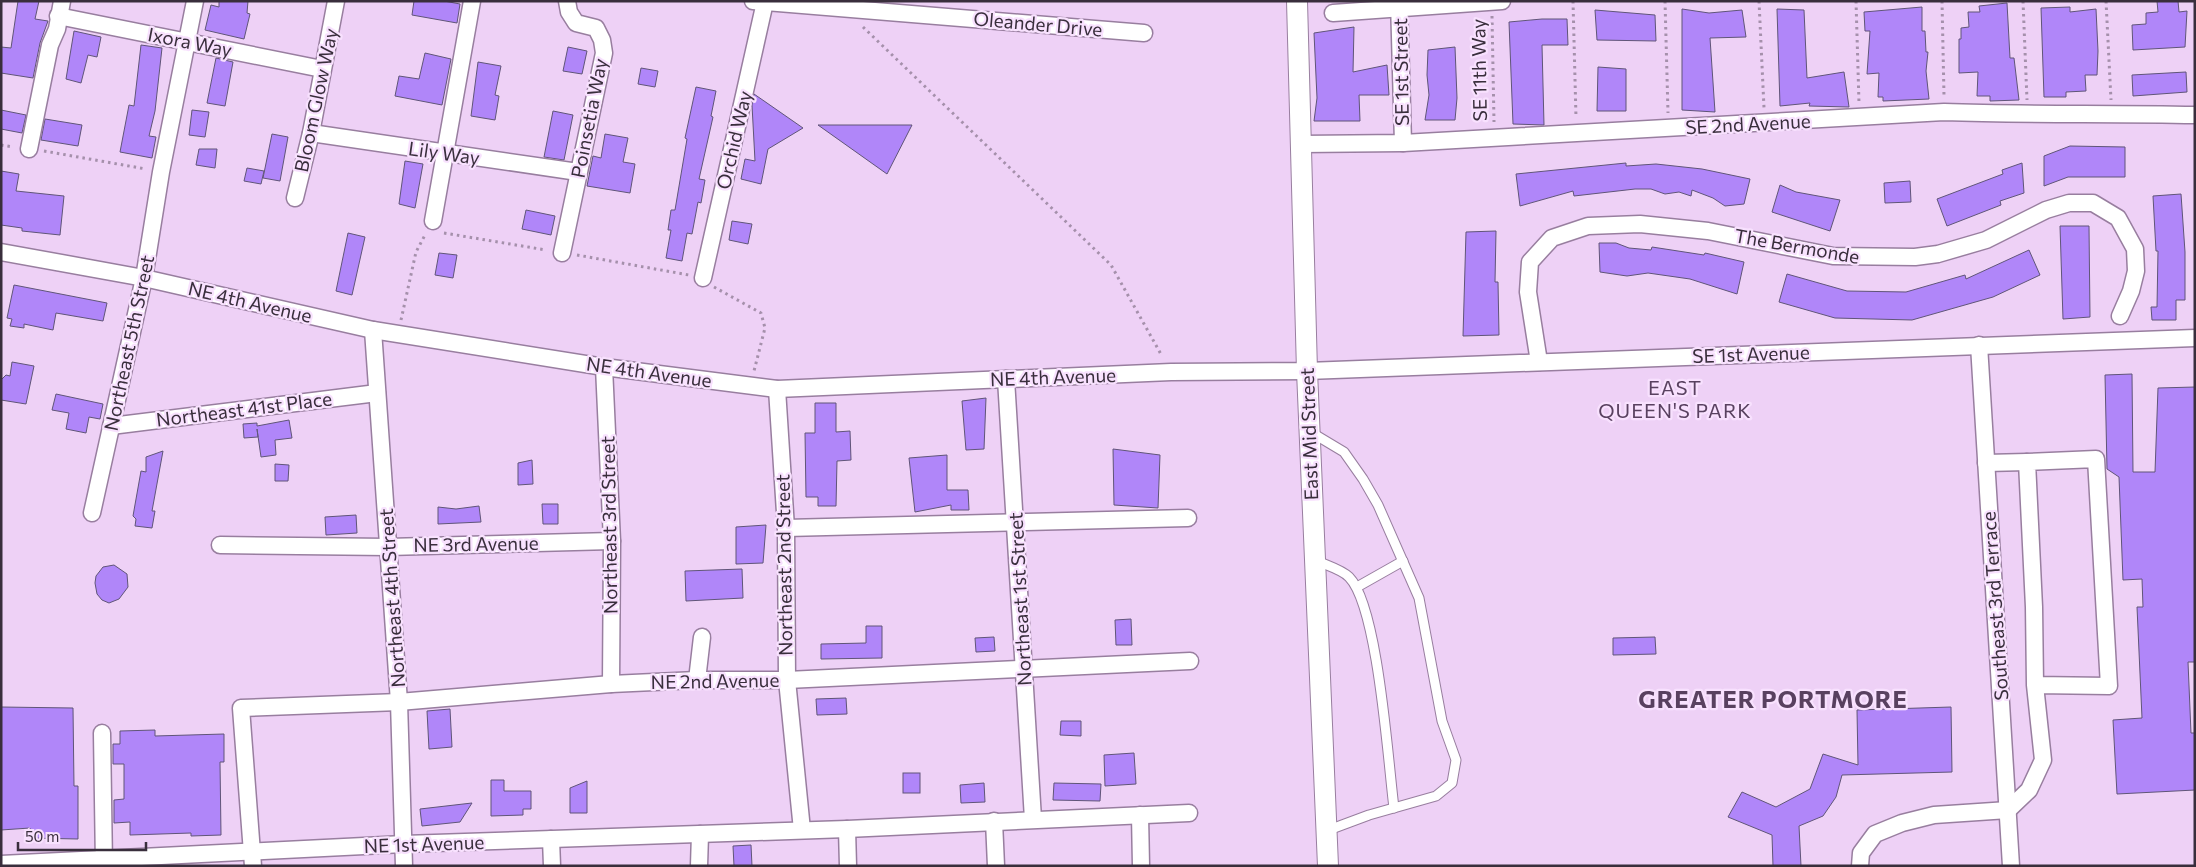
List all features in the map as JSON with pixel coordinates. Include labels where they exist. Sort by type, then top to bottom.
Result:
[{"type":"street","name":"Northeast 5th Street","points":[[92,513],[144,278],[161,172],[195,1]]},
{"type":"street","name":"Bloom Glow Way","points":[[295,198],[311,133],[336,1]]},
{"type":"street","points":[[431,226],[446,153],[472,1]]},
{"type":"street","name":"Poinsetia Way","points":[[562,253],[604,53],[602,40],[596,28],[576,23],[569,12],[567,1]]},
{"type":"street","name":"East Mid Street","points":[[1297,1],[1309,431],[1328,866]]},
{"type":"street","points":[[1333,13],[1399,4],[1502,1]]},
{"type":"street","name":"Oleander Drive","points":[[762,2],[1144,33]]},
{"type":"street","name":"Orchid Way","points":[[703,278],[762,2]]},
{"type":"street","name":"SE 1st Street","points":[[1399,4],[1403,143]]},
{"type":"street","name":"Ixora Way","points":[[60,8],[187,42],[322,69]]},
{"type":"street","points":[[30,149],[50,45],[57,29],[60,8]]},
{"type":"street","name":"SE 2nd Avenue","points":[[1301,144],[1403,143],[1765,124],[1944,112],[2027,115],[2112,113],[2195,115]]},
{"type":"street","name":"Lily Way","points":[[311,133],[578,172]]},
{"type":"street","name":"The Bermonde","points":[[1539,362],[1528,292],[1530,262],[1552,238],[1588,226],[1640,224],[1718,232],[1833,256],[1915,257],[1938,254],[1986,240],[2046,210],[2069,203],[2093,203],[2118,218],[2135,249],[2136,271],[2131,291],[2120,316]]},
{"type":"street","name":"NE 4th Avenue","points":[[1,252],[144,278],[373,330],[604,367],[777,389],[1171,372],[1307,371]]},
{"type":"street","name":"Northeast 4th Street","points":[[373,330],[400,702],[404,866]]},
{"type":"street","name":"SE 1st Avenue","points":[[1307,371],[2195,338]]},
{"type":"street","name":"Southeast 3rd Terrace","points":[[1979,345],[2011,866]]},
{"type":"street","name":"Northeast 3rd Street","points":[[604,367],[612,541],[611,684]]},
{"type":"street","name":"Northeast 1st Street","points":[[1006,379],[1033,819]]},
{"type":"street","name":"Northeast 2nd Street","points":[[777,389],[786,528],[787,680],[802,830]]},
{"type":"street","name":"Northeast 41st Place","points":[[111,426],[377,393]]},
{"type":"street","points":[[1986,463],[2096,459],[2109,686],[2036,685]]},
{"type":"street","points":[[1860,866],[1862,854],[1875,834],[1902,823],[1934,815],[2008,810],[2029,790],[2043,760],[2036,685],[2027,462]]},
{"type":"street","points":[[786,528],[1188,518]]},
{"type":"street","name":"NE 3rd Avenue","points":[[220,546],[388,547],[612,541]]},
{"type":"street","points":[[697,680],[702,637]]},
{"type":"street","name":"NE 2nd Avenue","points":[[253,859],[241,708],[400,702],[611,684],[697,680],[787,680],[1190,661]]},
{"type":"street","points":[[102,733],[104,862]]},
{"type":"street","name":"NE 1st Avenue","points":[[1,864],[253,859],[404,844],[847,829],[1189,813]]},
{"type":"street","points":[[1140,815],[1141,866]]},
{"type":"street","points":[[994,821],[996,866]]},
{"type":"street","points":[[847,829],[848,866]]},
{"type":"street","points":[[699,866],[700,834]]},
{"type":"street","points":[[552,839],[552,866]]},
{"type":"lane","points":[[1309,431],[1344,452],[1378,504],[1419,598],[1442,721],[1456,760],[1452,783],[1436,796],[1326,831]]},
{"type":"lane","points":[[1314,560],[1348,575],[1357,587],[1372,634],[1394,808]]},
{"type":"lane","points":[[1357,587],[1403,561]]},
{"type":"path","points":[[1573,1],[1577,134]]},
{"type":"path","points":[[1665,1],[1669,128]]},
{"type":"path","points":[[1759,1],[1765,124]]},
{"type":"path","points":[[1856,1],[1860,118]]},
{"type":"path","points":[[1942,1],[1944,112]]},
{"type":"path","points":[[2023,1],[2027,115]]},
{"type":"path","points":[[2106,1],[2112,113]]},
{"type":"path","name":"SE 11th Way","points":[[1492,2],[1494,138]]},
{"type":"path","points":[[842,7],[1111,265],[1171,372]]},
{"type":"path","points":[[1,145],[161,172]]},
{"type":"path","points":[[398,334],[416,252],[431,226],[562,253],[703,278],[719,290],[761,313],[765,328],[750,386]]},
{"type":"building","points":[[18,1],[39,1],[35,19],[48,21],[40,43],[33,78],[1,73],[1,47],[11,48]]},
{"type":"building","points":[[219,1],[248,1],[247,13],[250,14],[244,39],[205,30],[211,5],[219,7]]},
{"type":"building","points":[[414,1],[444,1],[460,4],[457,23],[412,15]]},
{"type":"building","points":[[2157,1],[2178,1],[2179,12],[2187,11],[2185,47],[2133,50],[2132,25],[2146,24],[2146,13],[2158,12]]},
{"type":"building","points":[[2007,3],[2010,58],[2014,58],[2019,100],[1990,101],[1990,96],[1977,96],[1978,72],[1959,73],[1959,39],[1961,39],[1961,28],[1969,27],[1968,12],[1980,12],[1979,6]]},
{"type":"building","points":[[1922,7],[1922,31],[1925,31],[1926,52],[1928,52],[1926,71],[1929,99],[1883,101],[1883,97],[1878,97],[1879,73],[1867,74],[1870,31],[1865,31],[1864,12]]},
{"type":"building","points":[[2070,7],[2070,12],[2096,9],[2097,75],[2085,75],[2086,91],[2066,92],[2066,97],[2044,97],[2041,8]]},
{"type":"building","points":[[1682,9],[1709,13],[1742,10],[1746,37],[1710,38],[1715,112],[1682,110]]},
{"type":"building","points":[[1777,9],[1804,10],[1807,78],[1844,72],[1849,107],[1809,106],[1810,103],[1780,106]]},
{"type":"building","points":[[1595,10],[1655,15],[1656,41],[1597,40]]},
{"type":"building","points":[[1567,19],[1568,45],[1542,45],[1544,125],[1513,124],[1509,22]]},
{"type":"building","points":[[1354,27],[1353,72],[1387,65],[1389,95],[1359,95],[1360,121],[1314,121],[1317,98],[1314,33]]},
{"type":"building","points":[[74,31],[101,37],[97,57],[88,55],[81,83],[66,79]]},
{"type":"building","points":[[141,45],[162,48],[155,111],[149,136],[156,137],[152,158],[120,152],[129,105],[134,106]]},
{"type":"building","points":[[568,47],[587,51],[582,74],[563,71]]},
{"type":"building","points":[[1455,47],[1457,98],[1455,120],[1425,120],[1429,95],[1427,75],[1428,50]]},
{"type":"building","points":[[425,53],[451,59],[442,105],[395,96],[399,76],[419,79]]},
{"type":"building","points":[[216,58],[233,62],[225,106],[207,103]]},
{"type":"building","points":[[478,62],[501,66],[495,95],[499,96],[495,120],[471,116]]},
{"type":"building","points":[[1598,67],[1626,69],[1626,111],[1597,111]]},
{"type":"building","points":[[641,68],[658,71],[655,87],[638,84]]},
{"type":"building","points":[[2186,72],[2187,92],[2133,96],[2132,75]]},
{"type":"building","points":[[696,87],[716,91],[711,116],[713,117],[699,179],[705,180],[701,203],[698,202],[692,234],[687,233],[682,261],[666,258],[671,230],[668,230],[671,210],[675,210],[687,139],[685,138]]},
{"type":"building","points":[[754,94],[803,128],[768,149],[761,184],[741,179],[745,159],[755,161],[752,105]]},
{"type":"building","points":[[1,110],[26,115],[22,133],[1,129]]},
{"type":"building","points":[[192,110],[209,112],[205,137],[189,135]]},
{"type":"building","points":[[553,111],[573,115],[564,160],[544,157]]},
{"type":"building","points":[[45,119],[82,125],[78,146],[41,140]]},
{"type":"building","points":[[818,125],[912,125],[887,174]]},
{"type":"building","points":[[272,134],[288,137],[280,181],[263,178]]},
{"type":"building","points":[[605,134],[628,138],[623,162],[635,164],[630,193],[587,186],[593,156],[601,158]]},
{"type":"building","points":[[2070,146],[2125,147],[2125,177],[2068,177],[2044,186],[2044,156]]},
{"type":"building","points":[[199,149],[217,149],[215,168],[196,165]]},
{"type":"building","points":[[405,161],[423,164],[415,208],[399,204]]},
{"type":"building","points":[[1626,163],[1626,166],[1656,164],[1702,169],[1750,179],[1744,204],[1725,206],[1713,198],[1692,190],[1691,196],[1679,192],[1665,194],[1651,189],[1635,189],[1574,196],[1573,191],[1520,206],[1516,174]]},
{"type":"building","points":[[2022,163],[2024,193],[2000,201],[2001,205],[1947,226],[1937,199],[2003,174],[2002,170]]},
{"type":"building","points":[[247,168],[264,171],[261,184],[244,181]]},
{"type":"building","points":[[1,171],[19,174],[16,191],[64,196],[60,235],[22,231],[22,228],[1,225]]},
{"type":"building","points":[[1910,181],[1911,202],[1885,203],[1884,183]]},
{"type":"building","points":[[1780,185],[1796,192],[1840,200],[1830,231],[1772,212]]},
{"type":"building","points":[[2181,194],[2185,252],[2185,300],[2176,300],[2176,320],[2152,320],[2151,307],[2157,307],[2158,251],[2156,251],[2153,196]]},
{"type":"building","points":[[526,210],[555,216],[551,235],[522,229]]},
{"type":"building","points":[[732,221],[752,224],[748,244],[729,240]]},
{"type":"building","points":[[2060,226],[2089,226],[2090,317],[2063,319]]},
{"type":"building","points":[[1496,231],[1495,282],[1498,282],[1499,335],[1463,336],[1466,232]]},
{"type":"building","points":[[348,233],[365,237],[352,295],[336,291]]},
{"type":"building","points":[[1599,243],[1616,243],[1629,248],[1651,250],[1652,247],[1704,255],[1705,253],[1744,262],[1737,294],[1690,279],[1648,273],[1627,276],[1600,272]]},
{"type":"building","points":[[2029,250],[2040,275],[1993,297],[1912,320],[1835,318],[1779,302],[1787,274],[1847,291],[1906,292],[1965,275],[1966,279]]},
{"type":"building","points":[[439,253],[457,255],[453,278],[435,275]]},
{"type":"building","points":[[14,285],[107,303],[103,321],[56,313],[53,330],[24,324],[24,328],[10,326],[12,319],[7,318]]},
{"type":"building","points":[[12,362],[34,366],[26,404],[1,400],[1,380],[6,375],[10,376]]},
{"type":"building","points":[[2132,374],[2133,472],[2155,472],[2158,388],[2195,387],[2195,662],[2188,662],[2191,733],[2195,733],[2195,790],[2117,794],[2113,720],[2142,718],[2137,607],[2143,607],[2142,579],[2123,580],[2119,477],[2107,469],[2105,375]]},
{"type":"building","points":[[56,394],[103,404],[100,419],[89,417],[86,433],[66,429],[69,413],[52,410]]},
{"type":"building","points":[[986,398],[984,449],[966,450],[962,401]]},
{"type":"building","points":[[815,403],[836,403],[836,432],[850,431],[851,460],[837,461],[836,506],[818,506],[818,497],[806,497],[805,433],[815,433]]},
{"type":"building","points":[[289,420],[292,438],[275,440],[276,455],[261,457],[257,429],[258,437],[244,438],[243,424],[257,423],[257,426]]},
{"type":"building","points":[[1113,449],[1160,455],[1158,508],[1114,505]]},
{"type":"building","points":[[163,451],[152,511],[155,511],[152,528],[135,526],[136,519],[133,516],[141,471],[146,472],[146,457]]},
{"type":"building","points":[[947,455],[947,490],[968,490],[969,510],[951,510],[951,505],[915,512],[909,458]]},
{"type":"building","points":[[532,460],[533,484],[518,485],[518,463]]},
{"type":"building","points":[[275,464],[289,465],[288,481],[275,481]]},
{"type":"building","points":[[542,504],[558,504],[558,524],[543,524]]},
{"type":"building","points":[[479,506],[481,522],[438,524],[438,507],[456,509]]},
{"type":"building","points":[[356,515],[357,533],[326,535],[325,517]]},
{"type":"building","points":[[766,525],[763,563],[736,564],[736,527]]},
{"type":"building","points":[[114,565],[127,574],[128,587],[119,599],[109,603],[102,600],[97,594],[95,583],[96,576],[103,567]]},
{"type":"building","points":[[742,569],[743,598],[686,601],[685,571]]},
{"type":"building","points":[[1131,619],[1132,645],[1116,645],[1115,620]]},
{"type":"building","points":[[866,626],[882,626],[882,658],[821,659],[821,644],[866,643]]},
{"type":"building","points":[[994,637],[995,651],[976,652],[975,638]]},
{"type":"building","points":[[1655,637],[1656,654],[1613,655],[1613,638]]},
{"type":"building","points":[[846,698],[847,714],[817,715],[816,699]]},
{"type":"building","points":[[1,707],[73,708],[74,786],[78,786],[78,839],[30,838],[30,828],[1,830]]},
{"type":"building","points":[[1951,707],[1952,772],[1842,775],[1836,797],[1823,816],[1799,826],[1801,866],[1773,866],[1772,835],[1728,817],[1742,792],[1776,807],[1810,789],[1823,754],[1858,765],[1857,710]]},
{"type":"building","points":[[450,709],[452,747],[429,749],[427,711]]},
{"type":"building","points":[[1061,721],[1081,721],[1081,736],[1060,735]]},
{"type":"building","points":[[155,730],[155,736],[224,734],[224,762],[220,762],[221,835],[191,836],[191,833],[130,835],[130,822],[114,823],[114,800],[124,799],[124,764],[113,764],[113,744],[120,744],[120,731]]},
{"type":"building","points":[[1134,753],[1136,784],[1105,786],[1104,755]]},
{"type":"building","points":[[903,773],[920,773],[920,793],[903,793]]},
{"type":"building","points":[[491,780],[504,780],[504,791],[531,791],[531,809],[523,809],[523,815],[491,816]]},
{"type":"building","points":[[587,781],[587,813],[570,813],[570,788]]},
{"type":"building","points":[[984,783],[985,802],[961,803],[960,785]]},
{"type":"building","points":[[1054,783],[1101,784],[1100,801],[1053,800]]},
{"type":"building","points":[[472,803],[460,822],[422,826],[420,809]]},
{"type":"building","points":[[751,845],[752,866],[734,866],[733,846]]},
{"type":"district","name":"EAST QUEEN'S PARK","points":[[1675,400]]},
{"type":"district","name":"GREATER PORTMORE","points":[[1773,700]]}]
